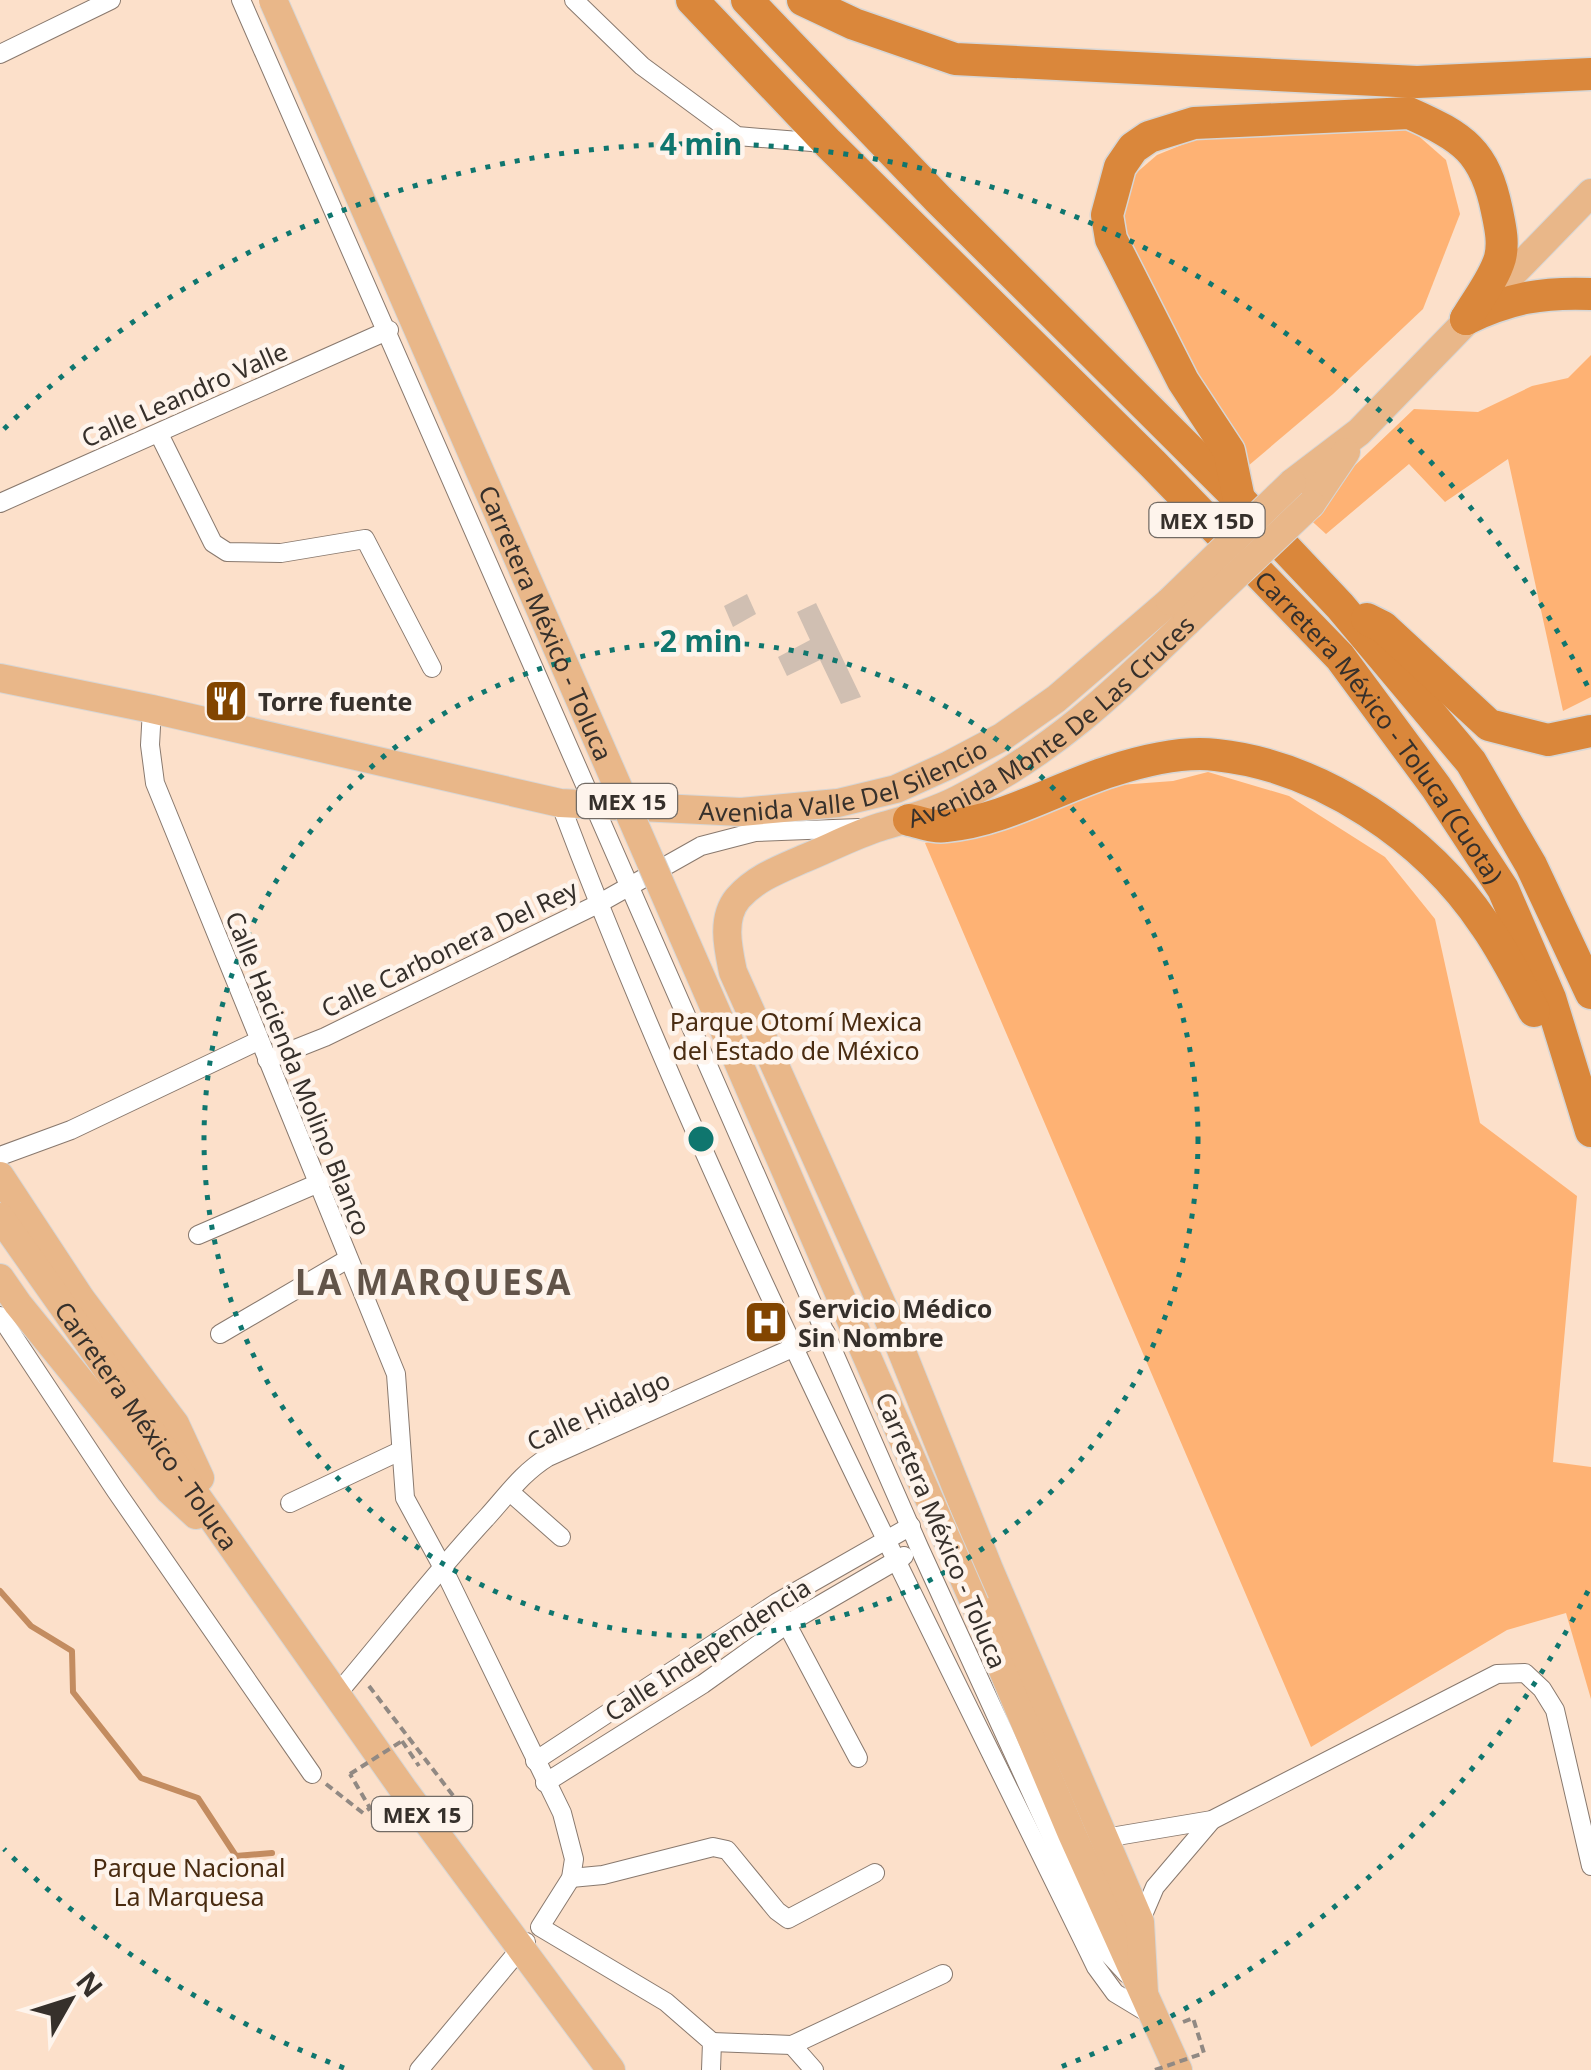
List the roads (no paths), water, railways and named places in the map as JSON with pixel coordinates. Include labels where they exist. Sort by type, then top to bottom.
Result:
[{"type":"highway","name":"Carretera México - Toluca (Cuota)","points":[[692,0],[828,143],[1153,464],[1340,657],[1436,787],[1503,890],[1550,998],[1588,1118]]},
{"type":"highway","name":"Carretera México - Toluca (Cuota)","points":[[747,0],[1340,606],[1471,762],[1531,865],[1591,993]]},
{"type":"highway","points":[[803,0],[854,24],[955,59],[1417,82],[1591,74]]},
{"type":"highway","points":[[1239,500],[1229,451],[1183,381],[1111,239],[1107,215],[1120,167],[1133,148],[1148,137],[1194,123],[1409,113],[1440,127],[1462,140],[1478,156],[1491,183],[1500,224],[1500,257],[1466,319]]},
{"type":"highway","points":[[1466,319],[1504,301],[1562,292],[1591,294]]},
{"type":"highway","points":[[1340,606],[1384,627],[1489,724],[1548,740],[1591,730]]},
{"type":"highway","points":[[894,824],[944,827],[1001,813],[1112,770],[1161,759],[1213,754],[1290,772],[1378,818],[1450,881],[1484,923],[1504,956],[1588,1118]]},
{"type":"main road","name":"Carretera México - Toluca","points":[[273,0],[628,802],[707,993],[1178,2070]]},
{"type":"main road","name":"Avenida Monte De Las Cruces","points":[[1149,2005],[1140,1922],[989,1569],[892,1327],[733,972],[728,922],[735,902],[758,879],[957,800],[1031,760],[1102,705],[1178,611],[1301,494],[1591,192]]},
{"type":"main road","name":"Avenida Valle Del Silencio","points":[[14,682],[152,709],[560,803],[741,812],[838,804],[896,789],[1002,738],[1178,611]]},
{"type":"main road","points":[[0,694],[14,682]]},
{"type":"main road","points":[[894,824],[896,789]]},
{"type":"main road","points":[[0,1176],[81,1298],[175,1424],[238,1555]]},
{"type":"main road","name":"Carretera México - Toluca","points":[[4,1223],[238,1555],[611,2070]]},
{"type":"main road","points":[[0,1278],[169,1490],[238,1555]]},
{"type":"street","points":[[0,54],[111,0]]},
{"type":"street","points":[[241,0],[919,1547],[1102,1947],[1149,2005]]},
{"type":"street","points":[[257,40],[284,0]]},
{"type":"street","points":[[574,0],[642,66],[737,136],[828,143]]},
{"type":"street","name":"Calle Leandro Valle","points":[[0,503],[388,330]]},
{"type":"street","points":[[159,434],[214,543],[227,552],[281,553],[365,539],[432,668]]},
{"type":"street","name":"Calle Hacienda Molino Blanco","points":[[152,709],[150,745],[155,782],[396,1374],[405,1498],[562,1813],[572,1848],[571,1878]]},
{"type":"street","points":[[560,803],[598,904],[794,1350],[892,1551],[1096,1967],[1115,1994],[1149,2005]]},
{"type":"street","name":"Calle Carbonera Del Rey","points":[[266,1060],[325,1037],[598,904],[700,846],[755,832],[894,824]]},
{"type":"street","points":[[0,1156],[71,1130],[258,1041]]},
{"type":"street","points":[[198,1235],[321,1182]]},
{"type":"street","points":[[220,1334],[348,1260]]},
{"type":"street","points":[[0,1316],[312,1774]]},
{"type":"street","name":"Calle Hidalgo","points":[[338,1693],[524,1472],[548,1457],[826,1333]]},
{"type":"street","points":[[290,1503],[400,1451]]},
{"type":"street","points":[[510,1492],[561,1537]]},
{"type":"street","points":[[892,1551],[911,1526]]},
{"type":"street","points":[[892,1551],[919,1547]]},
{"type":"street","name":"Calle Independencia","points":[[535,1761],[776,1603],[892,1551]]},
{"type":"street","name":"Calle Independencia","points":[[545,1782],[704,1684],[892,1551]]},
{"type":"street","points":[[776,1603],[858,1758]]},
{"type":"street","points":[[686,1663],[704,1684]]},
{"type":"street","points":[[1104,1838],[1212,1820],[1498,1674],[1525,1673],[1555,1710],[1585,1810],[1591,1866]]},
{"type":"street","points":[[1140,1922],[1155,1886],[1212,1820]]},
{"type":"street","points":[[418,2070],[540,1927],[571,1878],[603,1875],[713,1847],[727,1850],[788,1920],[875,1873]]},
{"type":"street","points":[[540,1927],[666,2002],[712,2042],[792,2044],[943,1974]]},
{"type":"street","points":[[712,2042],[712,2070]]},
{"type":"street","points":[[792,2044],[814,2070]]},
{"type":"waterway","points":[[0,1591],[31,1626],[72,1651],[73,1692],[141,1778],[198,1798],[236,1856],[272,1853]]},
{"type":"place","name":"Torre fuente","points":[[226,701]]},
{"type":"place","name":"Servicio Médico Sin Nombre","points":[[766,1322]]},
{"type":"district","name":"LA MARQUESA","points":[[434,1281]]},
{"type":"park label","name":"Parque Otomí Mexica del Estado de México","points":[[796,1036]]},
{"type":"park label","name":"Parque Nacional La Marquesa","points":[[189,1882]]}]
